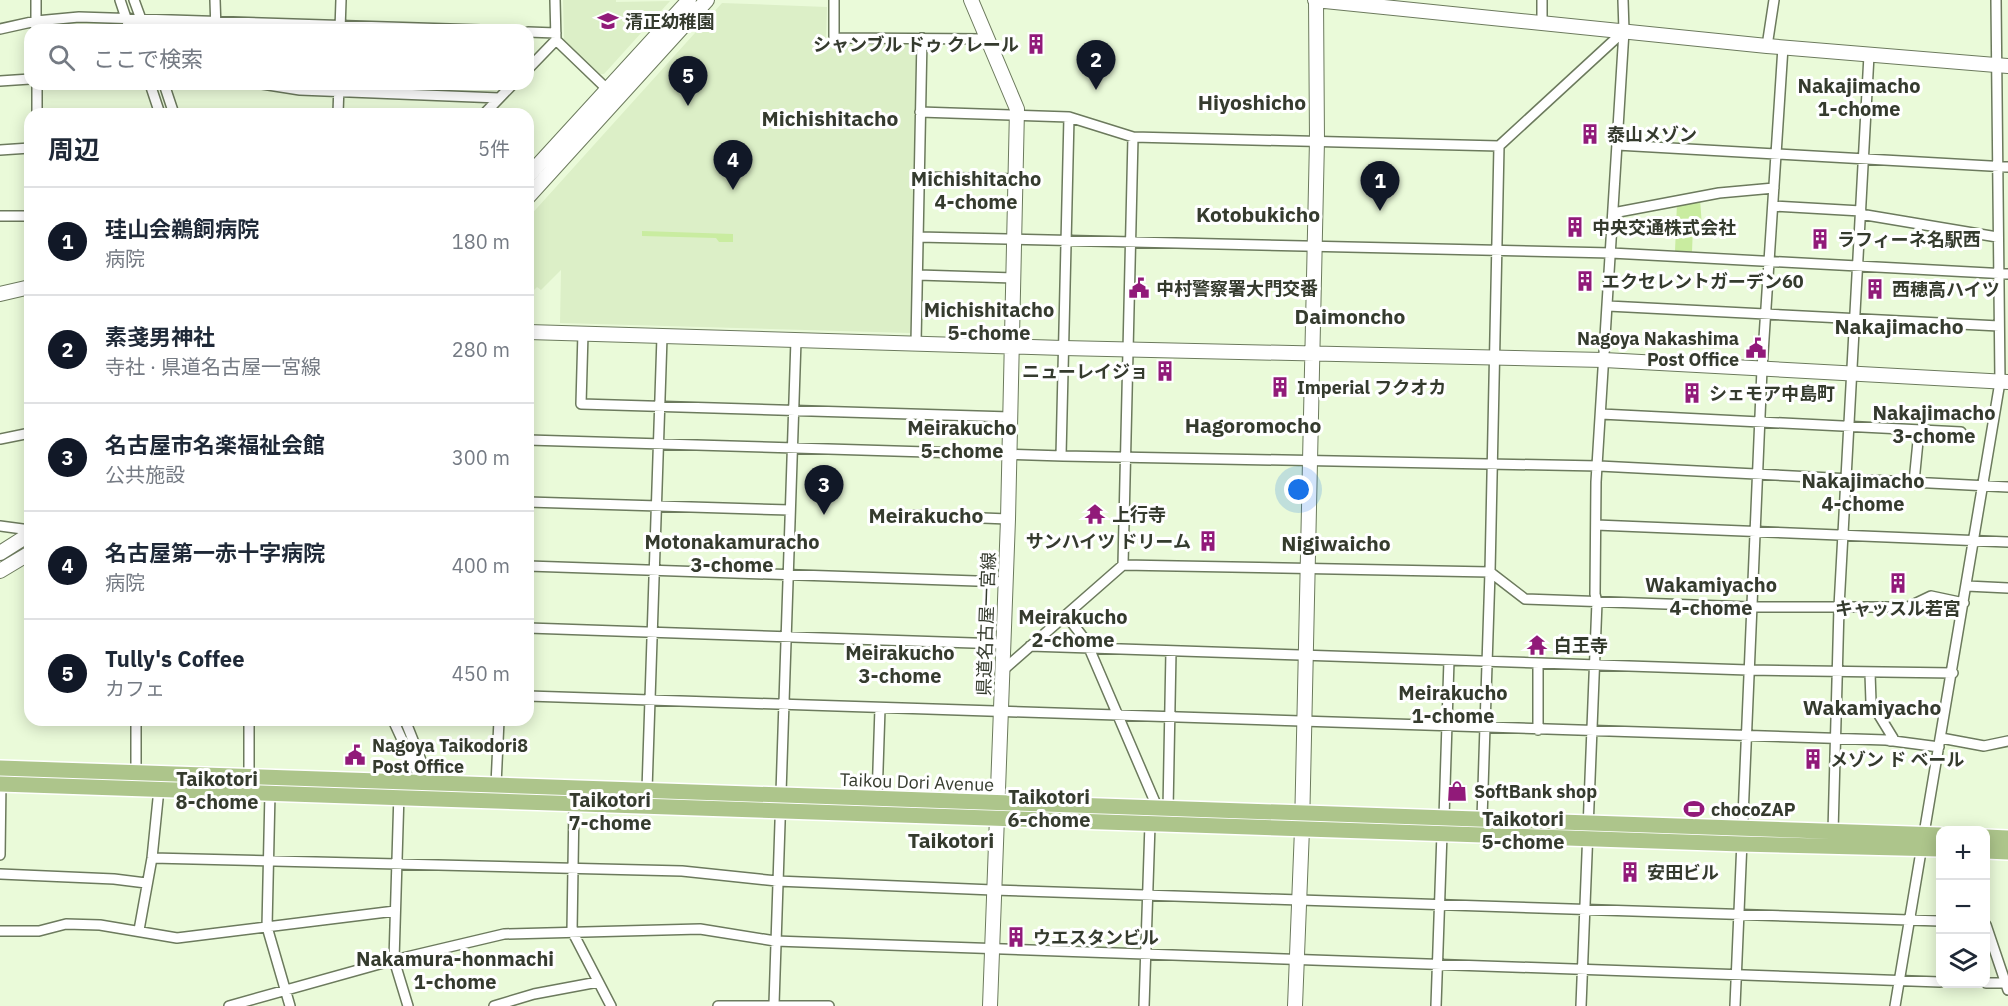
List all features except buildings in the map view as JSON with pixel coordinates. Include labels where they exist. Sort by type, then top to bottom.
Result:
[{"type":"main road","name":"Taikou Dori Avenue","points":[[0,768],[249,776],[574,804],[779,803],[877,799],[997,812],[1150,824],[1302,821],[1588,831],[1741,828],[1833,831],[1930,839]]},
{"type":"main road","name":"Taikou Dori Avenue","points":[[1,782],[270,792],[399,789],[426,783],[496,785],[647,790],[779,803],[997,812],[1163,809],[1302,821]]},
{"type":"main road","name":"Taikou Dori Avenue","points":[[1443,825],[1482,819],[1741,844],[1930,839]]},
{"type":"main road","points":[[1990,837],[2008,838]]},
{"type":"main road","points":[[1990,851],[2008,852]]},
{"type":"street","points":[[36,0],[36,24]]},
{"type":"street","points":[[120,0],[128,24]]},
{"type":"street","points":[[134,0],[143,24]]},
{"type":"street","points":[[215,0],[216,24]]},
{"type":"street","points":[[340,24],[341,0]]},
{"type":"street","points":[[534,62],[556,37],[555,0]]},
{"type":"street","points":[[534,170],[689,0]]},
{"type":"street","points":[[534,190],[707,0]]},
{"type":"street","points":[[834,0],[834,38],[988,39]]},
{"type":"street","name":"県道名古屋一宮線","points":[[971,0],[1017,109],[1008,519],[990,1006]]},
{"type":"street","points":[[1295,1006],[1302,821],[1317,140],[1316,0],[1417,5],[1542,23],[1767,46],[2002,66]]},
{"type":"street","points":[[1542,0],[1542,23]]},
{"type":"street","points":[[1581,1006],[1597,602],[1594,594],[1596,525],[1624,31],[1623,0]]},
{"type":"street","points":[[1767,46],[1774,0]]},
{"type":"street","points":[[1895,1006],[1910,920],[1930,839],[1940,743],[1983,486],[2004,382],[1999,326],[1997,236],[1997,167],[2002,66],[1996,0]]},
{"type":"street","points":[[41,24],[79,17],[141,18],[205,24]]},
{"type":"street","points":[[0,29],[24,26]]},
{"type":"street","points":[[920,112],[1069,117],[1132,137],[1499,146],[1624,31]]},
{"type":"street","points":[[534,33],[556,37],[608,90]]},
{"type":"street","points":[[916,344],[922,39]]},
{"type":"street","points":[[1735,1006],[1756,476],[1783,47]]},
{"type":"street","points":[[1833,831],[1842,534],[1869,55]]},
{"type":"street","points":[[0,81],[24,79]]},
{"type":"street","points":[[37,90],[37,108]]},
{"type":"street","points":[[152,90],[158,108]]},
{"type":"street","points":[[166,90],[172,108]]},
{"type":"street","points":[[338,108],[339,90]]},
{"type":"street","points":[[371,90],[499,98]]},
{"type":"street","points":[[490,108],[507,90]]},
{"type":"street","points":[[1061,456],[1069,117]]},
{"type":"street","points":[[1123,565],[1132,137]]},
{"type":"street","points":[[1617,145],[2008,168]]},
{"type":"street","points":[[1482,819],[1494,464],[1499,146]]},
{"type":"street","points":[[0,150],[24,148]]},
{"type":"street","points":[[920,177],[1016,179]]},
{"type":"street","points":[[1613,213],[1719,193],[1774,188]]},
{"type":"street","points":[[1773,206],[1860,212],[1997,236],[2008,235]]},
{"type":"street","points":[[0,216],[24,216]]},
{"type":"street","points":[[918,237],[1611,253],[2008,274]]},
{"type":"street","points":[[918,275],[1014,278]]},
{"type":"street","points":[[0,294],[24,288]]},
{"type":"street","points":[[1608,306],[1999,326]]},
{"type":"street","points":[[534,332],[1128,350],[1604,360],[2004,382]]},
{"type":"street","points":[[583,333],[581,404],[1010,417]]},
{"type":"street","points":[[647,790],[662,337]]},
{"type":"street","points":[[774,1004],[796,340]]},
{"type":"street","points":[[1601,414],[1759,424],[1961,432]]},
{"type":"street","points":[[1914,482],[1919,430]]},
{"type":"street","points":[[0,440],[24,434]]},
{"type":"street","points":[[534,440],[1061,456],[1599,466],[1756,476],[2008,487]]},
{"type":"street","points":[[534,502],[790,510]]},
{"type":"street","points":[[906,515],[1008,519]]},
{"type":"street","points":[[1596,525],[2008,542]]},
{"type":"street","points":[[0,526],[24,531]]},
{"type":"street","points":[[0,553],[24,536]]},
{"type":"street","points":[[0,571],[24,557]]},
{"type":"street","points":[[1002,670],[1123,565],[1490,572],[1525,599],[1750,607],[1908,607],[1931,596],[1964,603]]},
{"type":"street","points":[[534,566],[1006,582]]},
{"type":"street","points":[[1967,586],[2008,588]]},
{"type":"street","points":[[1066,615],[1090,648],[1163,809]]},
{"type":"street","points":[[534,628],[1003,644]]},
{"type":"street","points":[[1030,646],[1838,673],[1953,673]]},
{"type":"street","points":[[1163,809],[1170,716],[1171,651]]},
{"type":"street","points":[[1436,1006],[1449,660]]},
{"type":"street","points":[[1538,663],[1538,730]]},
{"type":"street","points":[[1870,673],[1871,702],[1893,738],[1890,741]]},
{"type":"street","points":[[534,696],[1118,714],[1591,732],[1745,735],[1984,746],[2008,741]]},
{"type":"street","points":[[877,799],[880,708]]},
{"type":"street","points":[[136,726],[136,773]]},
{"type":"street","points":[[249,726],[249,776]]},
{"type":"street","points":[[396,726],[426,783]]},
{"type":"street","points":[[407,726],[426,783]]},
{"type":"street","points":[[496,785],[499,726]]},
{"type":"street","points":[[0,855],[1,782]]},
{"type":"street","points":[[139,930],[152,858],[159,789]]},
{"type":"street","points":[[399,789],[394,960],[408,1006]]},
{"type":"street","points":[[270,792],[267,927],[290,1006]]},
{"type":"street","points":[[574,804],[572,930],[611,1006]]},
{"type":"street","points":[[1144,1006],[1150,824]]},
{"type":"street","points":[[152,858],[682,871],[777,881],[993,890],[1936,921]]},
{"type":"street","points":[[0,874],[114,879],[146,883]]},
{"type":"street","points":[[0,930],[39,931],[66,924],[139,930],[177,938],[395,911]]},
{"type":"street","points":[[229,1006],[394,960],[504,934],[572,930],[700,929],[775,941],[1936,982]]},
{"type":"street","points":[[1989,934],[2007,987],[1990,984]]},
{"type":"street","points":[[494,1006],[534,994],[598,982]]},
{"type":"street","points":[[718,1006],[774,1004],[829,1006]]},
{"type":"shaded area","name":"清正幼稚園","points":[[563,0],[670,1],[604,74],[600,74],[564,40]]},
{"type":"shaded area","points":[[722,3],[827,7],[826,41],[916,44],[910,333],[560,323],[561,270],[541,290],[537,287],[534,290],[534,211]]},
{"type":"green space","points":[[1700,199],[1702,226],[1693,226],[1692,252],[1675,251],[1677,203]]},
{"type":"green space","points":[[642,231],[733,234],[733,242],[719,242],[716,238],[642,236]]},
{"type":"place","name":"清正幼稚園","points":[[608,21]]},
{"type":"place","name":"シャンブル ドゥ クレール","points":[[1036,44]]},
{"type":"place","name":"素戔男神社","points":[[1096,90]]},
{"type":"place","name":"Tully's Coffee","points":[[688,106]]},
{"type":"place","name":"泰山メゾン","points":[[1590,134]]},
{"type":"place","name":"名古屋第一赤十字病院","points":[[733,190]]},
{"type":"place","name":"珪山会鵜飼病院","points":[[1380,211]]},
{"type":"place","name":"中央交通株式会社","points":[[1575,227]]},
{"type":"place","name":"ラフィーネ名駅西","points":[[1820,239]]},
{"type":"place","name":"エクセレントガーデン60","points":[[1585,281]]},
{"type":"place","name":"中村警察署大門交番","points":[[1139,288]]},
{"type":"place","name":"西穂高ハイツ","points":[[1875,289]]},
{"type":"place","name":"Nagoya Nakashima Post Office","points":[[1756,348]]},
{"type":"place","name":"ニューレイジョ","points":[[1165,371]]},
{"type":"place","name":"Imperial フクオカ","points":[[1280,387]]},
{"type":"place","name":"シェモア中島町","points":[[1692,393]]},
{"type":"place","name":"上行寺","points":[[1095,514]]},
{"type":"place","name":"名古屋市名楽福祉会館","points":[[824,515]]},
{"type":"place","name":"サンハイツ ドリーム","points":[[1208,541]]},
{"type":"place","name":"キャッスル若宮","points":[[1898,583]]},
{"type":"place","name":"白王寺","points":[[1537,645]]},
{"type":"place","name":"Nagoya Taikodori8 Post Office","points":[[355,755]]},
{"type":"place","name":"メゾン ド ベール","points":[[1813,759]]},
{"type":"place","name":"SoftBank shop","points":[[1457,791]]},
{"type":"place","name":"chocoZAP","points":[[1694,809]]},
{"type":"place","name":"安田ビル","points":[[1630,872]]},
{"type":"place","name":"ウエスタンビル","points":[[1016,937]]},
{"type":"district","name":"Nakajimacho 1-chome","points":[[1859,96]]},
{"type":"district","name":"Hiyoshicho","points":[[1252,102]]},
{"type":"district","name":"Michishitacho","points":[[830,118]]},
{"type":"district","name":"Michishitacho 4-chome","points":[[976,190]]},
{"type":"district","name":"Kotobukicho","points":[[1258,214]]},
{"type":"district","name":"Daimoncho","points":[[1350,316]]},
{"type":"district","name":"Michishitacho 5-chome","points":[[989,320]]},
{"type":"district","name":"Nakajimacho","points":[[1899,326]]},
{"type":"district","name":"Nakajimacho 3-chome","points":[[1934,424]]},
{"type":"district","name":"Hagoromocho","points":[[1253,425]]},
{"type":"district","name":"Meirakucho 5-chome","points":[[962,438]]},
{"type":"district","name":"Nakajimacho 4-chome","points":[[1863,492]]},
{"type":"district","name":"Meirakucho","points":[[926,515]]},
{"type":"district","name":"Nigiwaicho","points":[[1336,543]]},
{"type":"district","name":"Motonakamuracho 3-chome","points":[[732,552]]},
{"type":"district","name":"Wakamiyacho 4-chome","points":[[1711,596]]},
{"type":"district","name":"Meirakucho 2-chome","points":[[1073,628]]},
{"type":"district","name":"Meirakucho 3-chome","points":[[900,664]]},
{"type":"district","name":"Meirakucho 1-chome","points":[[1453,704]]},
{"type":"district","name":"Wakamiyacho","points":[[1872,707]]},
{"type":"district","name":"Taikotori 8-chome","points":[[217,790]]},
{"type":"district","name":"Taikotori 6-chome","points":[[1049,808]]},
{"type":"district","name":"Taikotori 7-chome","points":[[610,810]]},
{"type":"district","name":"Taikotori 5-chome","points":[[1523,830]]},
{"type":"district","name":"Taikotori","points":[[951,840]]},
{"type":"district","name":"Nakamura-honmachi 1-chome","points":[[455,970]]}]
